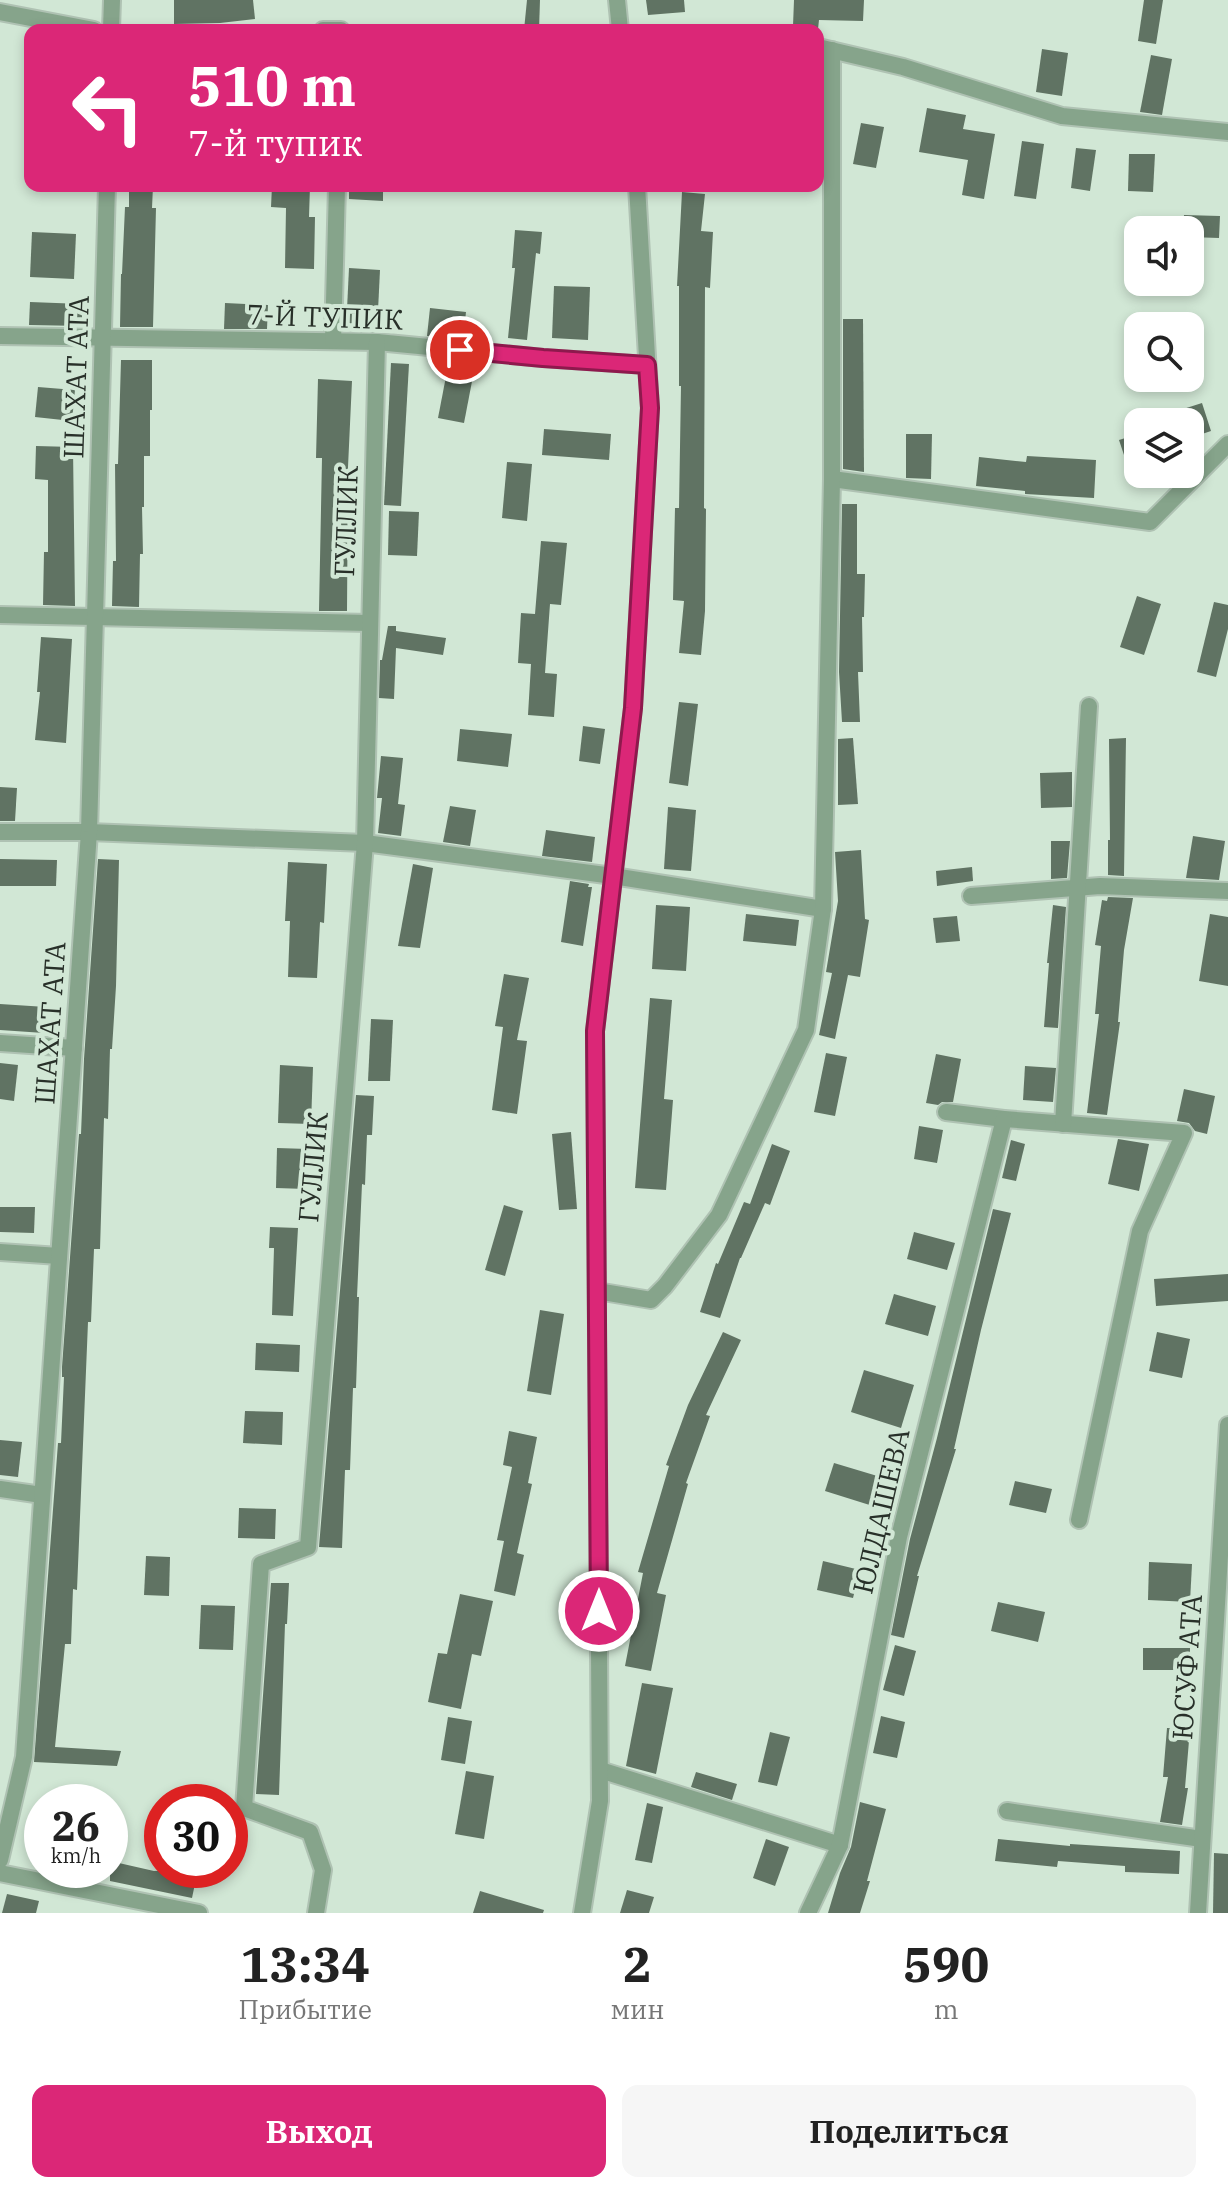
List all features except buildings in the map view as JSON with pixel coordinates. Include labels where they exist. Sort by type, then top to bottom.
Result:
[{"type":"street","points":[[111,24],[112,0]]},
{"type":"street","points":[[617,0],[619,24]]},
{"type":"street","points":[[0,12],[63,24]]},
{"type":"street","points":[[597,1291],[651,1300],[665,1286],[719,1215],[806,1030],[823,909],[832,479],[825,48],[903,67],[1062,116],[1228,132]]},
{"type":"street","name":"ШАХАТ АТА","points":[[0,1860],[24,1757],[89,832],[107,192]]},
{"type":"street","points":[[333,341],[337,192]]},
{"type":"street","points":[[582,1913],[600,1801],[595,1031],[633,708],[650,408],[637,192]]},
{"type":"street","name":"7-Й ТУПИК","points":[[0,336],[377,342],[647,365]]},
{"type":"street","name":"ГУЛЛИК","points":[[316,1913],[323,1870],[310,1832],[244,1808],[261,1564],[308,1547],[365,843],[377,342]]},
{"type":"street","points":[[832,479],[1150,522],[1228,444]]},
{"type":"street","points":[[0,615],[369,623]]},
{"type":"street","points":[[1063,1124],[1089,706]]},
{"type":"street","points":[[0,832],[89,832],[365,843],[613,876],[823,909]]},
{"type":"street","points":[[971,896],[1100,886],[1228,891]]},
{"type":"street","points":[[0,1043],[74,1048]]},
{"type":"street","points":[[946,1112],[1184,1133],[1140,1231],[1079,1520]]},
{"type":"street","name":"ЮЛДАШЕВА","points":[[808,1913],[840,1845],[899,1537],[1004,1119]]},
{"type":"street","points":[[0,1252],[59,1256]]},
{"type":"street","name":"ЮСУФ АТА","points":[[1198,1913],[1228,1425]]},
{"type":"street","points":[[0,1489],[42,1495]]},
{"type":"street","points":[[600,1770],[840,1845]]},
{"type":"street","points":[[1007,1811],[1202,1839]]},
{"type":"street","points":[[0,1873],[199,1913]]},
{"type":"route","points":[[460,350],[647,365],[650,408],[633,708],[595,1031],[599,1611]]}]
